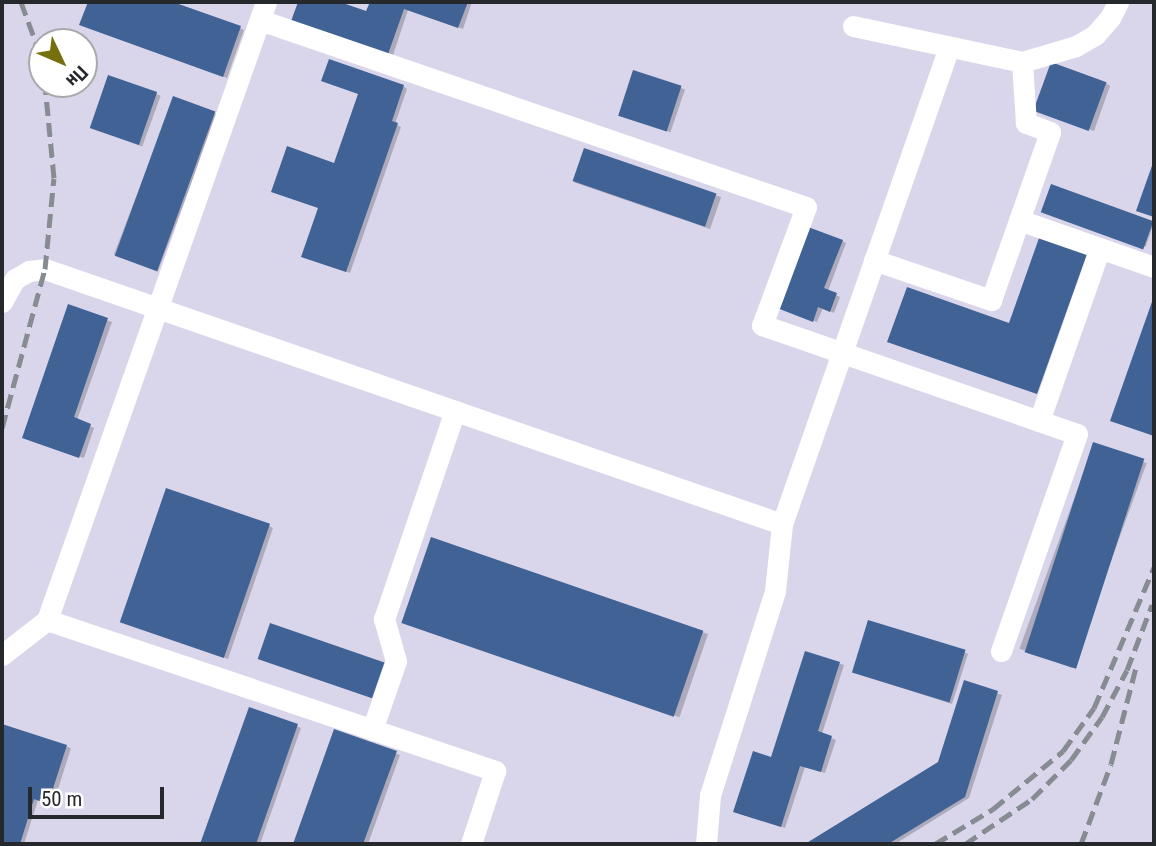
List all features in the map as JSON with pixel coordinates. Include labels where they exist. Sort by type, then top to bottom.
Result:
[{"type":"lane","points":[[853,26],[1021,62],[1076,46],[1095,35],[1110,18],[1118,2]]},
{"type":"lane","points":[[2,655],[47,620],[263,11],[806,207],[762,325],[1077,434],[1002,651]]},
{"type":"lane","points":[[706,844],[710,795],[775,591],[782,524],[949,47]]},
{"type":"lane","points":[[874,260],[991,300],[1050,132],[1026,123],[1021,62]]},
{"type":"lane","points":[[1019,220],[1154,267]]},
{"type":"lane","points":[[1039,421],[1100,248]]},
{"type":"lane","points":[[2,302],[15,279],[29,271],[45,269],[782,524]]},
{"type":"lane","points":[[372,730],[396,661],[384,619],[455,411]]},
{"type":"lane","points":[[47,620],[495,771],[471,844]]},
{"type":"shaded area","points":[[2,2],[1154,2],[1154,844],[2,844]]},
{"type":"building","points":[[88,2],[173,2],[241,26],[223,77],[98,32],[98,28],[79,25]]},
{"type":"building","points":[[298,2],[340,2],[366,11],[370,2],[468,2],[458,28],[404,9],[387,57],[290,24]]},
{"type":"building","points":[[329,59],[404,85],[392,121],[398,123],[346,272],[301,257],[318,208],[271,192],[287,146],[334,163],[358,94],[321,81]]},
{"type":"building","points":[[1051,62],[1106,82],[1089,131],[1033,111]]},
{"type":"building","points":[[633,70],[682,86],[667,131],[618,116]]},
{"type":"building","points":[[108,75],[157,92],[139,145],[90,128]]},
{"type":"building","points":[[173,96],[215,111],[157,271],[115,256]]},
{"type":"building","points":[[584,148],[716,194],[705,227],[573,181]]},
{"type":"building","points":[[1154,160],[1154,217],[1136,211]]},
{"type":"building","points":[[1051,184],[1153,221],[1143,249],[1041,212]]},
{"type":"building","points":[[808,227],[843,240],[824,288],[837,293],[830,312],[818,307],[813,322],[777,308]]},
{"type":"building","points":[[1039,238],[1087,254],[1037,394],[887,342],[907,287],[1009,323]]},
{"type":"building","points":[[1154,296],[1154,436],[1110,421]]},
{"type":"building","points":[[68,304],[108,318],[74,417],[91,424],[79,458],[22,438]]},
{"type":"building","points":[[1093,442],[1144,459],[1076,669],[1025,652]]},
{"type":"building","points":[[166,488],[270,524],[224,658],[120,622]]},
{"type":"building","points":[[431,537],[703,631],[674,717],[401,623]]},
{"type":"building","points":[[868,620],[966,650],[949,702],[852,673]]},
{"type":"building","points":[[270,623],[384,662],[372,698],[258,659]]},
{"type":"building","points":[[805,651],[840,662],[818,731],[832,736],[821,772],[800,766],[781,827],[733,812],[753,751],[771,757]]},
{"type":"building","points":[[964,680],[998,691],[965,797],[888,844],[805,844],[938,762]]},
{"type":"building","points":[[249,707],[298,724],[256,844],[200,844]]},
{"type":"building","points":[[2,724],[67,745],[48,804],[34,799],[20,844],[2,844]]},
{"type":"building","points":[[334,729],[397,751],[363,844],[293,844]]},
{"type":"railway","points":[[21,2],[31,28]]},
{"type":"railway","points":[[2,428],[45,269],[54,178],[46,98]]},
{"type":"railway","points":[[935,844],[993,809],[1063,751],[1094,708],[1154,567]]},
{"type":"railway","points":[[965,844],[1032,799],[1071,760],[1102,717],[1127,670],[1152,605]]},
{"type":"railway","points":[[1081,844],[1111,764],[1136,667]]}]
